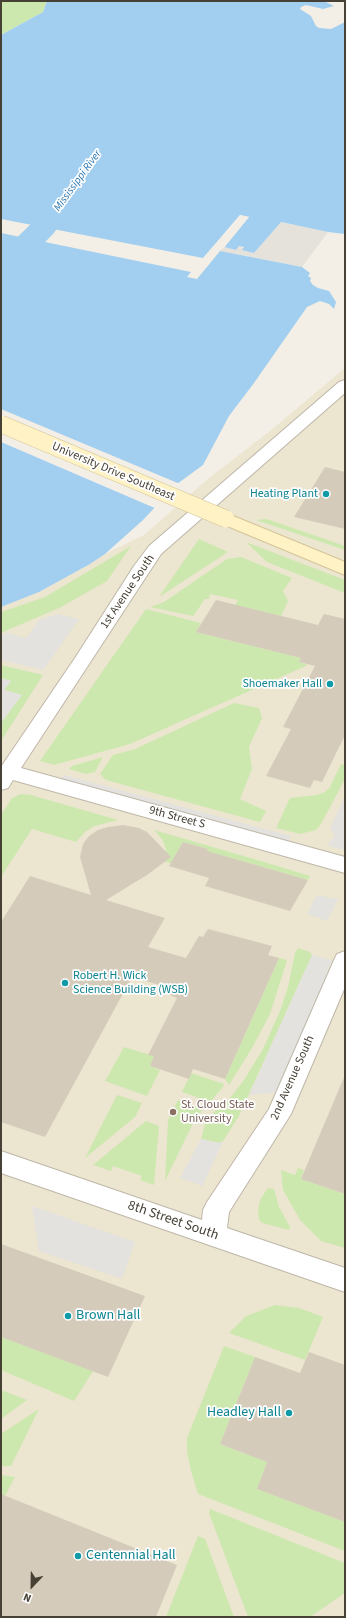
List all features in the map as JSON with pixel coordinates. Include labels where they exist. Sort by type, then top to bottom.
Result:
[{"type":"street","name":"1st Avenue South","points":[[6,769],[83,661],[143,566],[155,550],[345,385]]},
{"type":"street","name":"University Drive Southeast","points":[[1,424],[265,535]]},
{"type":"street","points":[[265,535],[345,557]]},
{"type":"street","points":[[265,535],[345,569]]},
{"type":"street","name":"9th Street S","points":[[6,769],[345,865]]},
{"type":"street","name":"2nd Avenue South","points":[[213,1234],[216,1210],[279,1114],[345,960]]},
{"type":"street","name":"8th Street South","points":[[1,1162],[345,1280]]},
{"type":"shaded area","points":[[281,222],[328,232],[302,267],[220,251],[224,247],[236,250],[239,246],[254,253]]},
{"type":"shaded area","name":"St. Cloud State University","points":[[345,368],[345,1617],[1,1617],[1,607],[39,592],[105,554],[144,535],[209,478],[270,431]]},
{"type":"shaded area","points":[[58,614],[79,619],[43,670],[1,660],[1,635],[7,633],[26,638],[39,620]]},
{"type":"shaded area","points":[[1,678],[11,681],[4,690],[22,695],[1,723]]},
{"type":"shaded area","points":[[64,775],[291,836],[288,842],[60,780]]},
{"type":"shaded area","points":[[345,796],[345,850],[328,846],[334,837],[334,834],[330,828]]},
{"type":"shaded area","points":[[317,895],[334,899],[339,897],[327,921],[307,914]]},
{"type":"shaded area","points":[[312,955],[332,960],[282,1092],[249,1095]]},
{"type":"shaded area","points":[[201,1139],[219,1143],[223,1141],[202,1187],[198,1184],[180,1178]]},
{"type":"shaded area","points":[[32,1206],[135,1242],[122,1279],[39,1251]]},
{"type":"green space","points":[[1,1],[47,1],[43,12],[1,35]]},
{"type":"green space","points":[[267,519],[345,546],[345,550],[256,520]]},
{"type":"green space","points":[[199,539],[228,552],[159,597]]},
{"type":"green space","points":[[246,542],[345,580],[345,593],[267,562]]},
{"type":"green space","points":[[131,546],[107,581],[61,607],[1,633],[1,612],[45,597]]},
{"type":"green space","points":[[241,557],[292,578],[283,591],[288,601],[281,616],[235,605],[238,600],[210,594],[209,599],[205,599],[193,616],[150,607],[164,602],[227,559]]},
{"type":"green space","points":[[146,609],[201,623],[196,632],[301,658],[299,662],[308,665],[130,744],[54,765],[40,761]]},
{"type":"green space","points":[[1,665],[43,675],[1,741],[1,723],[21,695],[4,690],[11,681],[1,678]]},
{"type":"green space","points":[[234,703],[259,708],[262,718],[249,747],[252,769],[240,799],[266,811],[260,822],[106,780],[100,774],[113,755],[135,749]]},
{"type":"green space","points":[[103,757],[95,772],[86,774],[69,769],[72,766]]},
{"type":"green space","points":[[341,764],[345,765],[345,779],[321,824],[316,830],[300,834],[276,828],[290,798],[317,795],[325,792],[330,787]]},
{"type":"green space","points":[[21,794],[31,795],[118,820],[94,826],[85,832],[76,842],[32,829],[1,877],[1,815],[12,798]]},
{"type":"green space","points":[[154,830],[310,876],[308,880],[224,856],[200,864],[208,849],[183,842],[175,857],[176,865],[163,861],[166,849],[162,839]]},
{"type":"green space","points":[[298,948],[310,952],[312,955],[239,1116],[223,1141],[219,1143],[201,1139],[205,1124],[223,1101],[227,1102],[244,1080],[263,1049],[280,1011],[288,987],[295,953]]},
{"type":"green space","points":[[279,958],[287,960],[270,1014],[252,1048],[229,1085],[225,1079]]},
{"type":"green space","points":[[124,1047],[154,1056],[150,1066],[160,1070],[147,1096],[105,1081]]},
{"type":"green space","points":[[191,1073],[224,1084],[223,1087],[210,1102],[182,1092]]},
{"type":"green space","points":[[117,1095],[142,1103],[135,1117],[85,1158]]},
{"type":"green space","points":[[178,1100],[203,1109],[195,1119],[165,1181],[168,1120]]},
{"type":"green space","points":[[146,1121],[159,1126],[154,1185],[140,1180],[142,1176],[113,1166],[111,1171],[93,1165]]},
{"type":"green space","points":[[298,1168],[304,1170],[301,1179],[345,1194],[345,1248],[321,1241],[300,1220],[283,1190],[281,1170],[295,1175]]},
{"type":"green space","points":[[268,1188],[274,1189],[279,1207],[290,1227],[289,1230],[262,1223],[259,1219],[258,1210],[260,1200]]},
{"type":"green space","points":[[275,1305],[299,1308],[323,1317],[305,1360],[229,1333],[246,1316]]},
{"type":"green space","points":[[1,1337],[93,1371],[74,1401],[1,1370]]},
{"type":"green space","points":[[224,1346],[255,1357],[220,1444],[245,1454],[271,1451],[257,1489],[345,1522],[345,1551],[198,1494],[187,1452],[187,1438]]},
{"type":"green space","points":[[1,1390],[27,1400],[1,1419]]},
{"type":"green space","points":[[39,1409],[11,1466],[1,1466],[1,1434]]},
{"type":"green space","points":[[1,1475],[15,1477],[5,1496],[1,1494]]},
{"type":"green space","points":[[210,1509],[345,1563],[345,1593],[310,1617],[248,1617],[209,1513]]},
{"type":"green space","points":[[198,1536],[205,1539],[234,1617],[166,1617]]},
{"type":"water","points":[[47,1],[324,1],[334,6],[323,9],[306,5],[300,9],[311,16],[316,26],[319,28],[331,29],[345,22],[345,234],[281,222],[254,253],[242,250],[244,247],[239,246],[236,250],[224,247],[249,217],[240,215],[203,258],[1,219],[1,35],[43,12]]},
{"type":"water","points":[[1,233],[191,272],[187,277],[197,279],[220,251],[302,267],[310,273],[308,276],[311,278],[310,281],[313,285],[329,291],[336,302],[334,309],[329,304],[320,301],[307,307],[229,416],[203,465],[177,484],[143,520],[105,554],[90,564],[39,592],[1,607]]},
{"type":"pier","points":[[240,215],[249,217],[223,249],[222,246],[245,218],[241,217],[205,259],[202,260]]},
{"type":"pier","points":[[1,409],[180,484],[157,509],[1,442]]},
{"type":"building","name":"Heating Plant","points":[[325,467],[345,472],[345,529],[294,517]]},
{"type":"building","name":"Shoemaker Hall","points":[[216,600],[318,625],[324,614],[345,619],[345,735],[322,782],[314,780],[310,788],[266,776],[291,729],[283,727],[315,666],[299,662],[301,658],[196,632]]},
{"type":"building","name":"Robert H. Wick Science Building (WSB)","points":[[123,825],[139,828],[147,832],[171,857],[147,875],[106,900],[165,918],[148,947],[186,958],[199,936],[203,937],[208,929],[272,946],[268,955],[279,958],[225,1079],[193,1069],[189,1079],[150,1066],[154,1056],[148,1055],[177,998],[170,995],[173,989],[132,977],[45,1137],[1,1122],[1,922],[30,876],[91,895],[80,857],[83,844],[89,836],[98,830]]},
{"type":"building","points":[[183,842],[208,849],[207,851],[308,880],[290,911],[205,886],[209,878],[169,866]]},
{"type":"building","points":[[345,1075],[345,1194],[301,1179]]},
{"type":"building","name":"Brown Hall","points":[[1,1244],[145,1296],[108,1377],[1,1337]]},
{"type":"building","name":"Headley Hall","points":[[309,1352],[345,1365],[345,1522],[257,1489],[267,1462],[220,1444],[255,1357],[300,1373]]},
{"type":"building","name":"Centennial Hall","points":[[1,1494],[177,1565],[156,1617],[1,1617]]},
{"type":"waterway","name":"Mississippi River","points":[[1,270],[43,228],[78,181]]},
{"type":"place","name":"Heating Plant","points":[[326,494]]},
{"type":"place","name":"Shoemaker Hall","points":[[330,684]]},
{"type":"place","name":"Robert H. Wick Science Building (WSB)","points":[[65,983]]},
{"type":"place","name":"St. Cloud State University","points":[[173,1112]]},
{"type":"place","name":"Brown Hall","points":[[68,1316]]},
{"type":"place","name":"Headley Hall","points":[[289,1413]]},
{"type":"place","name":"Centennial Hall","points":[[78,1556]]}]
